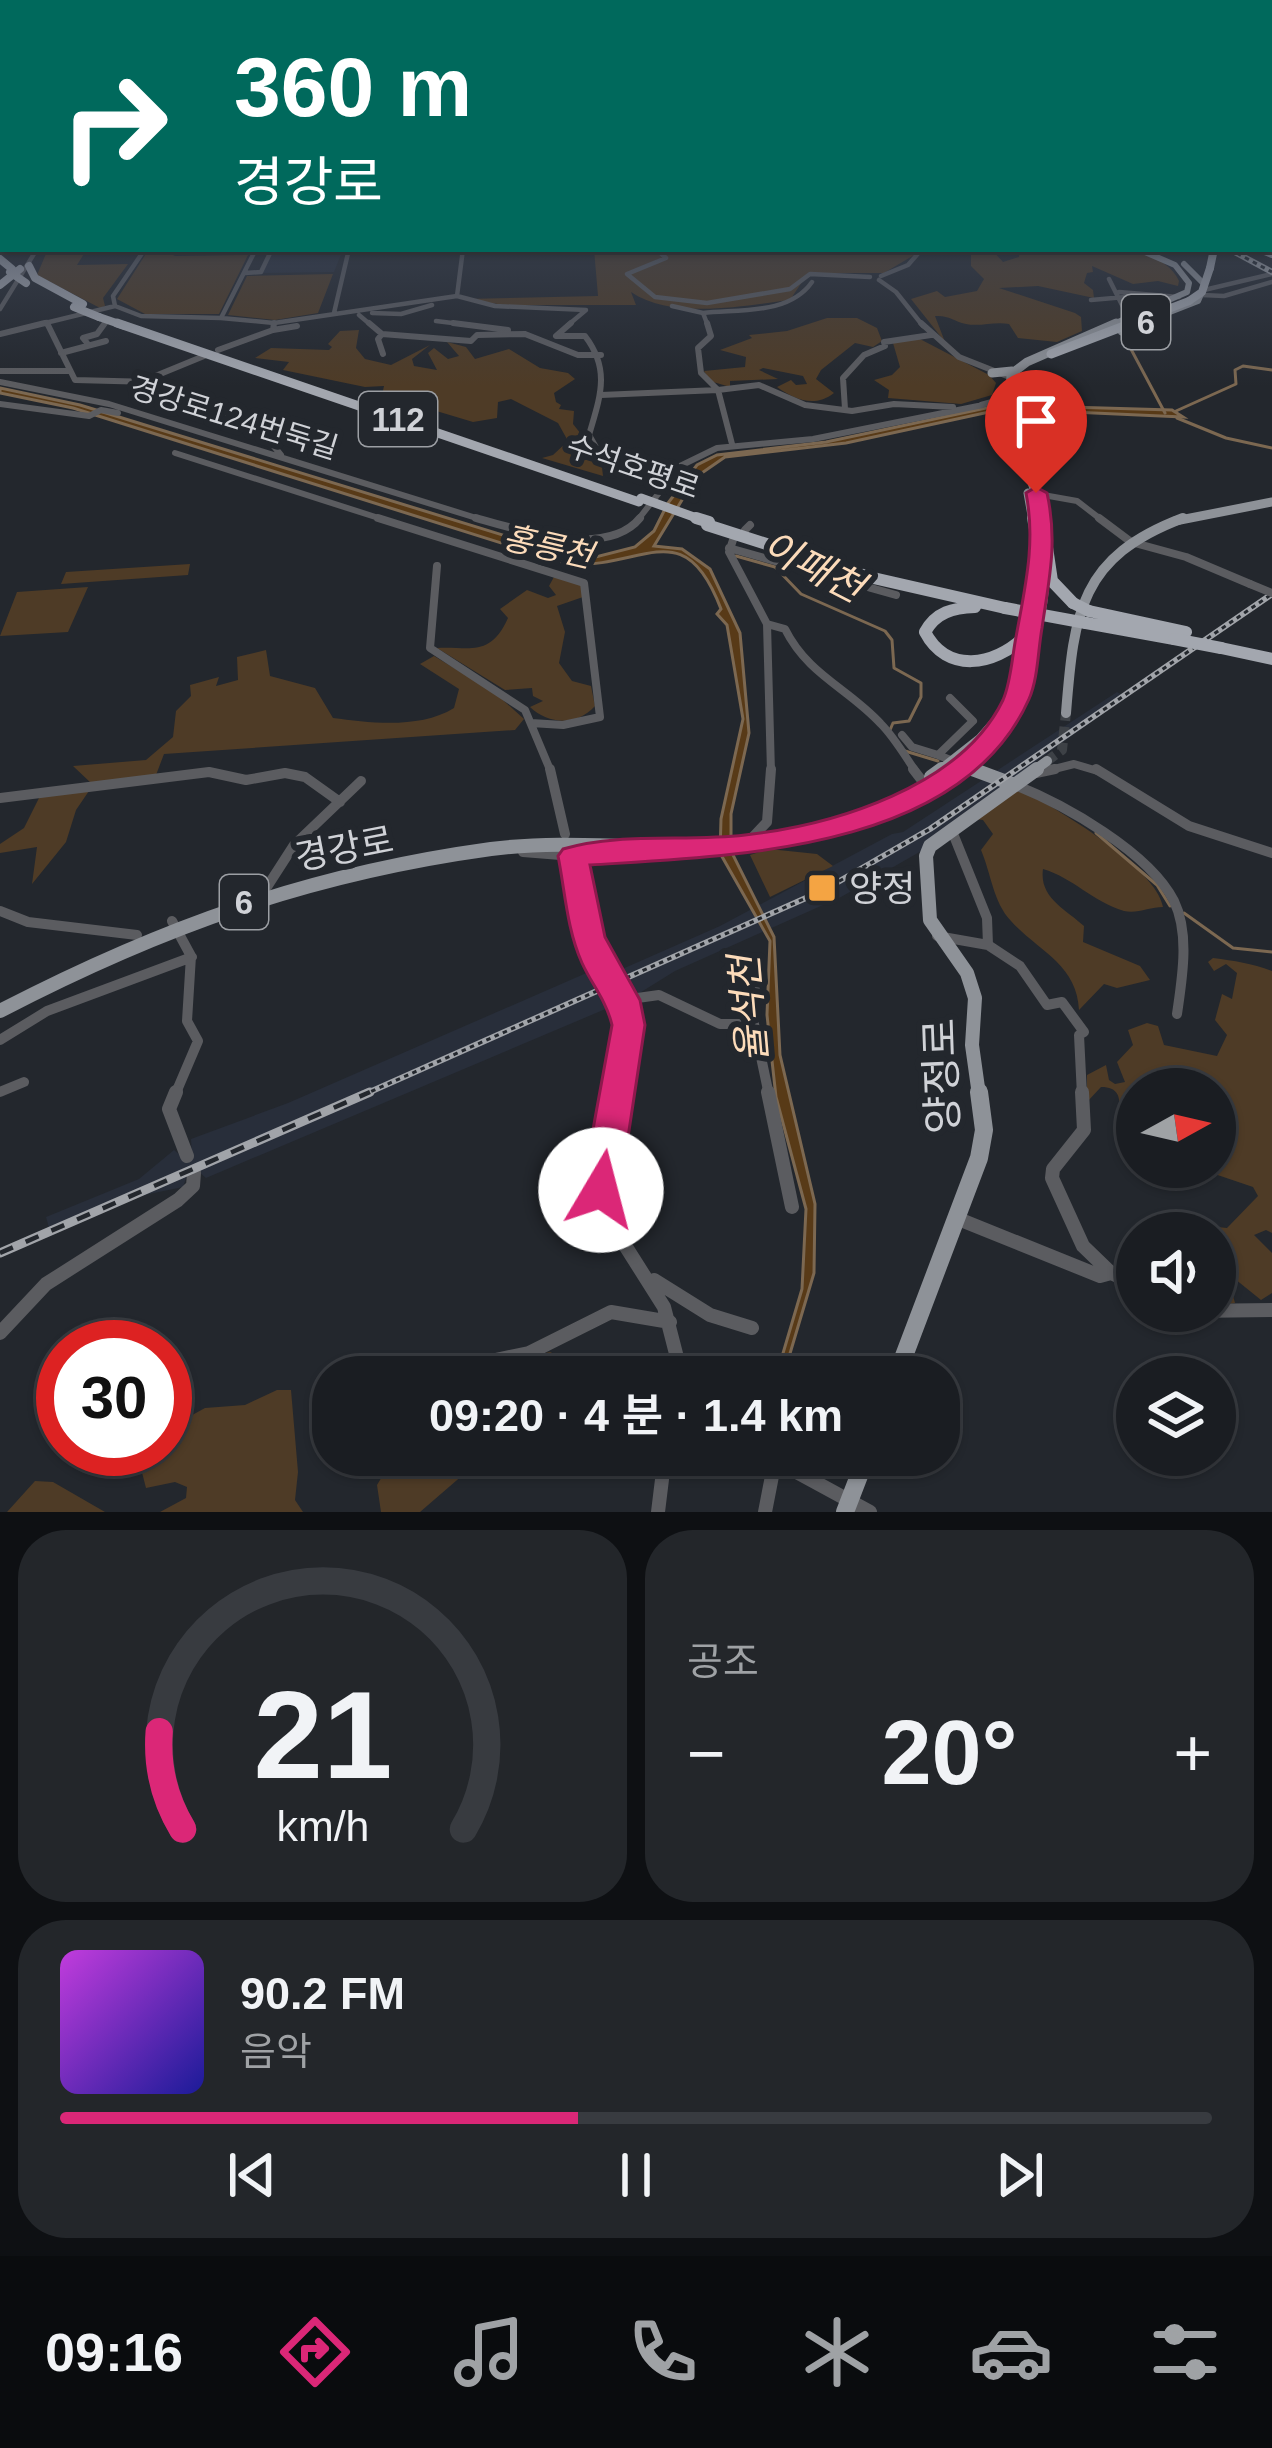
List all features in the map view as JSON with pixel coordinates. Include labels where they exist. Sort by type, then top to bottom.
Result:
[{"type":"highway","points":[[1049,354],[1193,298],[1202,292],[1211,252]]},
{"type":"highway","name":"수석호평로","points":[[10,268],[80,312],[869,578],[1251,651]]},
{"type":"highway","points":[[0,285],[10,268],[35,278],[80,312]]},
{"type":"highway","points":[[1045,534],[1052,581],[1087,617]]},
{"type":"highway","points":[[1006,606],[947,610],[930,622],[927,638],[944,654],[979,662],[1006,656],[1024,637]]},
{"type":"highway","name":"수석호평로","points":[[1180,635],[1272,656]]},
{"type":"main road","name":"6","points":[[1147,252],[1188,270]]},
{"type":"main road","name":"6","points":[[1148,252],[1188,270]]},
{"type":"main road","name":"6","points":[[1188,270],[1193,298]]},
{"type":"main road","name":"6","points":[[1188,270],[1193,298]]},
{"type":"main road","name":"6","points":[[1009,388],[1049,354],[1133,314],[1193,298]]},
{"type":"main road","points":[[988,403],[1009,388],[992,373]]},
{"type":"main road","name":"경강로","points":[[747,841],[866,818],[911,798],[997,734],[1018,695],[1045,534],[1012,418],[1009,388]]},
{"type":"main road","name":"경강로","points":[[0,1007],[174,924],[265,890],[504,846],[580,842],[698,847],[747,841],[868,810],[958,763],[1008,702],[1024,637],[1036,542],[1032,493]]},
{"type":"main road","points":[[1066,713],[1069,657],[1090,576],[1102,560],[1178,519],[1272,502]]},
{"type":"main road","name":"양정로","points":[[904,1356],[979,1158],[983,1130],[973,1045],[975,998],[967,974],[938,936],[926,907],[923,868],[930,846],[1047,761]]},
{"type":"main road","points":[[958,763],[1015,785]]},
{"type":"main road","name":"경강로","points":[[0,1007],[137,935],[302,886],[565,834],[719,844]]},
{"type":"main road","points":[[847,1506],[859,1476]]},
{"type":"street","points":[[116,306],[113,296],[141,252]]},
{"type":"street","points":[[221,318],[255,252]]},
{"type":"street","points":[[245,273],[262,271],[270,252]]},
{"type":"street","points":[[334,313],[347,252]]},
{"type":"street","points":[[459,299],[463,252]]},
{"type":"street","points":[[659,252],[666,258],[627,274],[646,293],[662,299],[707,303],[783,291],[818,272],[880,278],[898,290],[931,335],[992,373]]},
{"type":"street","points":[[880,278],[908,265],[919,252]]},
{"type":"street","points":[[0,310],[10,268]]},
{"type":"street","points":[[1091,301],[1120,295],[1224,296],[1272,278]]},
{"type":"street","points":[[1109,279],[1133,314],[1138,306],[1133,297]]},
{"type":"street","points":[[672,306],[704,313],[788,304],[800,298],[812,282]]},
{"type":"street","points":[[0,334],[116,306],[141,316],[221,318],[274,327],[401,314],[459,299]]},
{"type":"street","points":[[218,350],[274,327],[395,305],[459,299],[586,310],[556,336],[585,336],[601,355],[607,375],[589,435],[612,475]]},
{"type":"street","points":[[395,305],[401,314]]},
{"type":"street","points":[[704,313],[711,336],[698,348],[701,373],[718,390],[732,445]]},
{"type":"street","points":[[358,315],[382,334],[471,341],[477,335],[525,334]]},
{"type":"street","points":[[87,343],[83,338],[97,334],[103,318],[136,333]]},
{"type":"street","points":[[436,321],[525,334],[578,356],[601,355]]},
{"type":"street","points":[[46,322],[75,380],[143,381],[205,356]]},
{"type":"street","points":[[382,334],[378,338],[383,354]]},
{"type":"street","points":[[845,410],[843,378],[864,356],[884,342],[931,335]]},
{"type":"street","points":[[61,353],[106,341]]},
{"type":"street","points":[[0,371],[68,367]]},
{"type":"street","points":[[143,381],[233,416],[262,433],[282,458]]},
{"type":"street","name":"경강로124번둑길","points":[[0,382],[66,393],[524,532],[570,540],[603,537],[634,525],[680,466],[732,445],[813,439],[988,403]]},
{"type":"street","points":[[601,395],[758,385],[805,405],[845,410],[988,403]]},
{"type":"street","points":[[0,404],[89,416],[101,410],[154,418]]},
{"type":"street","points":[[175,453],[584,583],[601,717],[563,725],[531,723]]},
{"type":"street","points":[[1032,493],[1077,501],[1131,542],[1186,557],[1272,593]]},
{"type":"street","points":[[747,841],[767,822],[773,749],[767,624],[731,544],[896,595]]},
{"type":"street","points":[[437,566],[430,648],[525,710],[548,759],[565,834]]},
{"type":"street","points":[[767,624],[786,630],[799,656],[819,677],[881,723],[923,782]]},
{"type":"street","points":[[938,755],[973,722],[950,698]]},
{"type":"street","points":[[902,735],[912,747],[958,763]]},
{"type":"street","points":[[1031,773],[1074,764],[1095,768],[1190,826],[1272,854]]},
{"type":"street","points":[[0,798],[209,772],[246,780],[285,773],[304,778],[340,802]]},
{"type":"street","points":[[265,890],[294,845],[361,781]]},
{"type":"street","points":[[1015,785],[1093,823],[1162,884],[1177,910],[1184,961],[1177,1014]]},
{"type":"street","points":[[767,822],[790,833]]},
{"type":"street","points":[[952,831],[987,918],[988,945]]},
{"type":"street","name":"경강로","points":[[504,846],[573,856],[698,847]]},
{"type":"street","points":[[573,856],[589,937],[598,962],[623,1000],[628,1040],[614,1096],[602,1209],[654,1280],[677,1356]]},
{"type":"street","points":[[0,910],[28,922],[137,935]]},
{"type":"street","points":[[174,924],[192,957],[185,1012],[189,1031],[198,1042],[169,1108],[187,1156]]},
{"type":"street","points":[[938,936],[961,936],[973,944],[988,945],[1023,965],[1041,1000],[1062,1002],[1084,1032],[1079,1035],[1084,1130],[1053,1169],[1052,1178],[1083,1246],[1116,1275]]},
{"type":"street","points":[[0,1040],[47,1011],[192,957]]},
{"type":"street","points":[[755,974],[754,1024],[792,1207]]},
{"type":"street","points":[[623,1000],[658,995],[720,1024],[754,1024]]},
{"type":"street","points":[[0,1092],[24,1082]]},
{"type":"street","points":[[0,1333],[46,1284],[178,1200],[193,1186],[194,1174]]},
{"type":"street","points":[[956,1218],[1100,1276],[1111,1273]]},
{"type":"street","points":[[654,1280],[710,1315],[752,1328]]},
{"type":"street","points":[[515,1356],[611,1312],[623,1310],[647,1320],[670,1322]]},
{"type":"street","points":[[1236,1310],[1272,1310]]},
{"type":"street","points":[[765,1512],[773,1471],[782,1464],[847,1506],[870,1512]]},
{"type":"street","points":[[658,1512],[662,1476]]},
{"type":"shaded area","points":[[47,252],[85,252],[77,265],[128,264],[100,308],[37,275]]},
{"type":"shaded area","points":[[147,252],[248,255],[219,314],[145,314],[117,299]]},
{"type":"shaded area","points":[[342,252],[334,272],[263,273],[271,253]]},
{"type":"shaded area","points":[[594,252],[919,252],[884,273],[808,273],[790,300],[730,307],[667,306],[631,292],[636,305],[504,305],[466,299],[598,296]]},
{"type":"shaded area","points":[[971,252],[994,252],[1003,262],[1019,257],[1020,252],[1134,252],[1168,267],[1179,281],[1178,286],[1158,281],[1133,284],[1092,266],[1084,283],[1093,290],[1094,298],[1038,286],[999,288],[1075,313],[1081,317],[1082,331],[1057,342],[1018,338],[1009,324],[971,325],[935,316],[945,342],[911,299],[937,291],[945,297],[977,291],[984,279],[971,266]]},
{"type":"shaded area","points":[[333,274],[318,313],[275,320],[228,315],[247,276]]},
{"type":"shaded area","points":[[827,318],[857,318],[877,328],[882,341],[873,347],[855,343],[821,370],[816,379],[834,393],[827,398],[805,400],[777,387],[791,380],[796,385],[807,384],[803,376],[763,368],[759,370],[778,379],[730,381],[730,387],[710,381],[704,371],[745,367],[746,357],[720,350],[752,338],[749,335],[787,331]]},
{"type":"shaded area","points":[[359,330],[356,348],[365,359],[391,365],[430,345],[412,359],[414,366],[437,370],[428,353],[434,348],[448,359],[459,356],[447,342],[466,347],[475,359],[509,349],[540,368],[568,373],[575,379],[554,393],[556,402],[559,409],[574,411],[573,424],[601,459],[603,476],[542,458],[568,441],[558,423],[511,399],[498,402],[497,418],[473,422],[433,410],[431,402],[382,395],[384,386],[365,387],[283,370],[289,362],[255,358],[271,348],[329,350],[328,344],[340,331]]},
{"type":"shaded area","points":[[918,338],[989,375],[996,383],[992,395],[961,404],[888,398],[889,390],[874,380],[900,367],[893,343]]},
{"type":"shaded area","points":[[0,388],[80,405],[584,560],[635,547],[654,531],[697,465],[717,455],[826,442],[1000,405],[1172,410],[1183,417],[1003,409],[846,443],[725,457],[696,477],[654,546],[682,549],[710,569],[740,633],[749,733],[731,814],[731,851],[774,937],[780,1055],[815,1204],[814,1273],[789,1356],[782,1356],[802,1289],[806,1209],[776,1097],[767,1015],[770,941],[720,853],[721,819],[743,719],[727,625],[717,614],[721,609],[707,580],[693,562],[661,552],[571,565],[73,408],[0,393]]},
{"type":"shaded area","points":[[190,564],[188,575],[61,584],[66,572]]},
{"type":"shaded area","points":[[555,575],[582,584],[583,597],[557,606],[565,632],[559,663],[572,681],[591,686],[595,706],[563,721],[530,707],[543,701],[533,696],[532,688],[505,690],[437,648],[486,645],[508,618],[500,609],[527,590],[548,598],[556,595],[549,586]]},
{"type":"shaded area","points":[[88,587],[68,632],[0,636],[17,592]]},
{"type":"shaded area","points":[[266,650],[270,676],[315,688],[333,718],[411,722],[454,708],[459,689],[420,664],[434,656],[494,692],[524,719],[515,730],[164,754],[156,775],[91,783],[73,766],[146,760],[173,737],[176,711],[191,696],[190,685],[219,677],[216,686],[238,680],[237,657]]},
{"type":"shaded area","points":[[1117,692],[1126,697],[936,833],[923,850],[841,897],[675,971],[638,994],[620,970],[720,926],[903,832]]},
{"type":"shaded area","points":[[91,788],[76,810],[66,842],[32,884],[37,847],[0,853],[0,844],[24,828],[41,794]]},
{"type":"shaded area","points":[[1019,789],[1102,840],[1157,891],[1163,907],[1124,911],[1043,869],[1049,895],[1084,926],[1083,942],[1140,966],[1150,980],[1117,988],[1104,984],[1079,1010],[1077,994],[1064,970],[1005,913],[981,850],[993,834],[983,820],[975,819]]},
{"type":"shaded area","points":[[769,849],[817,854],[833,866],[770,897],[750,855]]},
{"type":"shaded area","points":[[1213,958],[1272,971],[1272,1233],[1266,1230],[1254,1235],[1272,1253],[1272,1293],[1261,1300],[1236,1280],[1236,1219],[1258,1196],[1253,1187],[1236,1181],[1236,1068],[1119,1068],[1117,1062],[1133,1045],[1128,1030],[1147,1023],[1158,1026],[1164,1045],[1217,1056],[1227,1035],[1215,1020],[1222,994],[1232,999],[1237,973],[1226,964],[1214,971],[1208,962]]},
{"type":"shaded area","points":[[591,971],[604,977],[617,997],[615,1005],[206,1178],[198,1171],[187,1175],[183,1187],[144,1195],[51,1235],[46,1217],[139,1179],[174,1150],[185,1159],[192,1156],[191,1139],[288,1103]]},
{"type":"shaded area","points":[[1106,1065],[1109,1080],[1116,1092],[1101,1087],[1087,1102],[1087,1075]]},
{"type":"shaded area","points":[[277,1390],[291,1390],[298,1472],[295,1500],[303,1512],[160,1512],[186,1498],[187,1487],[175,1482],[146,1488],[143,1476],[192,1476],[192,1415],[205,1408],[245,1405]]},
{"type":"shaded area","points":[[382,1476],[462,1476],[420,1512],[381,1512],[377,1485]]},
{"type":"shaded area","points":[[35,1481],[53,1482],[105,1512],[7,1512]]},
{"type":"waterway","points":[[1124,336],[1165,413]]},
{"type":"waterway","points":[[1176,411],[1236,384],[1235,370],[1243,366],[1272,370]]},
{"type":"waterway","name":"홍릉천","points":[[1177,418],[1226,438],[1272,448]]},
{"type":"waterway","name":"이패천","points":[[736,556],[775,567],[801,594],[885,631],[892,640],[894,668],[921,683],[921,697],[909,721],[893,723],[890,730]]},
{"type":"waterway","name":"이패천","points":[[905,751],[938,761]]},
{"type":"waterway","name":"이패천","points":[[1096,833],[1157,885],[1170,906]]},
{"type":"waterway","name":"이패천","points":[[1184,913],[1233,948],[1272,952]]},
{"type":"tunnel","points":[[1047,761],[1062,750],[1066,713]]},
{"type":"railway","points":[[1235,252],[1272,272]]},
{"type":"railway","points":[[363,1095],[824,890],[930,829],[1272,594]]},
{"type":"railway","points":[[0,1253],[370,1092]]},
{"type":"place","name":"양정","points":[[822,888]]},
{"type":"route","points":[[601,1190],[614,1096],[628,1040],[627,1012],[589,937],[573,856],[746,845],[820,832],[911,798],[962,765],[997,734],[1024,675],[1045,534],[1036,493]]},
{"type":"water label","name":"율석천","points":[[748,1009]]}]
